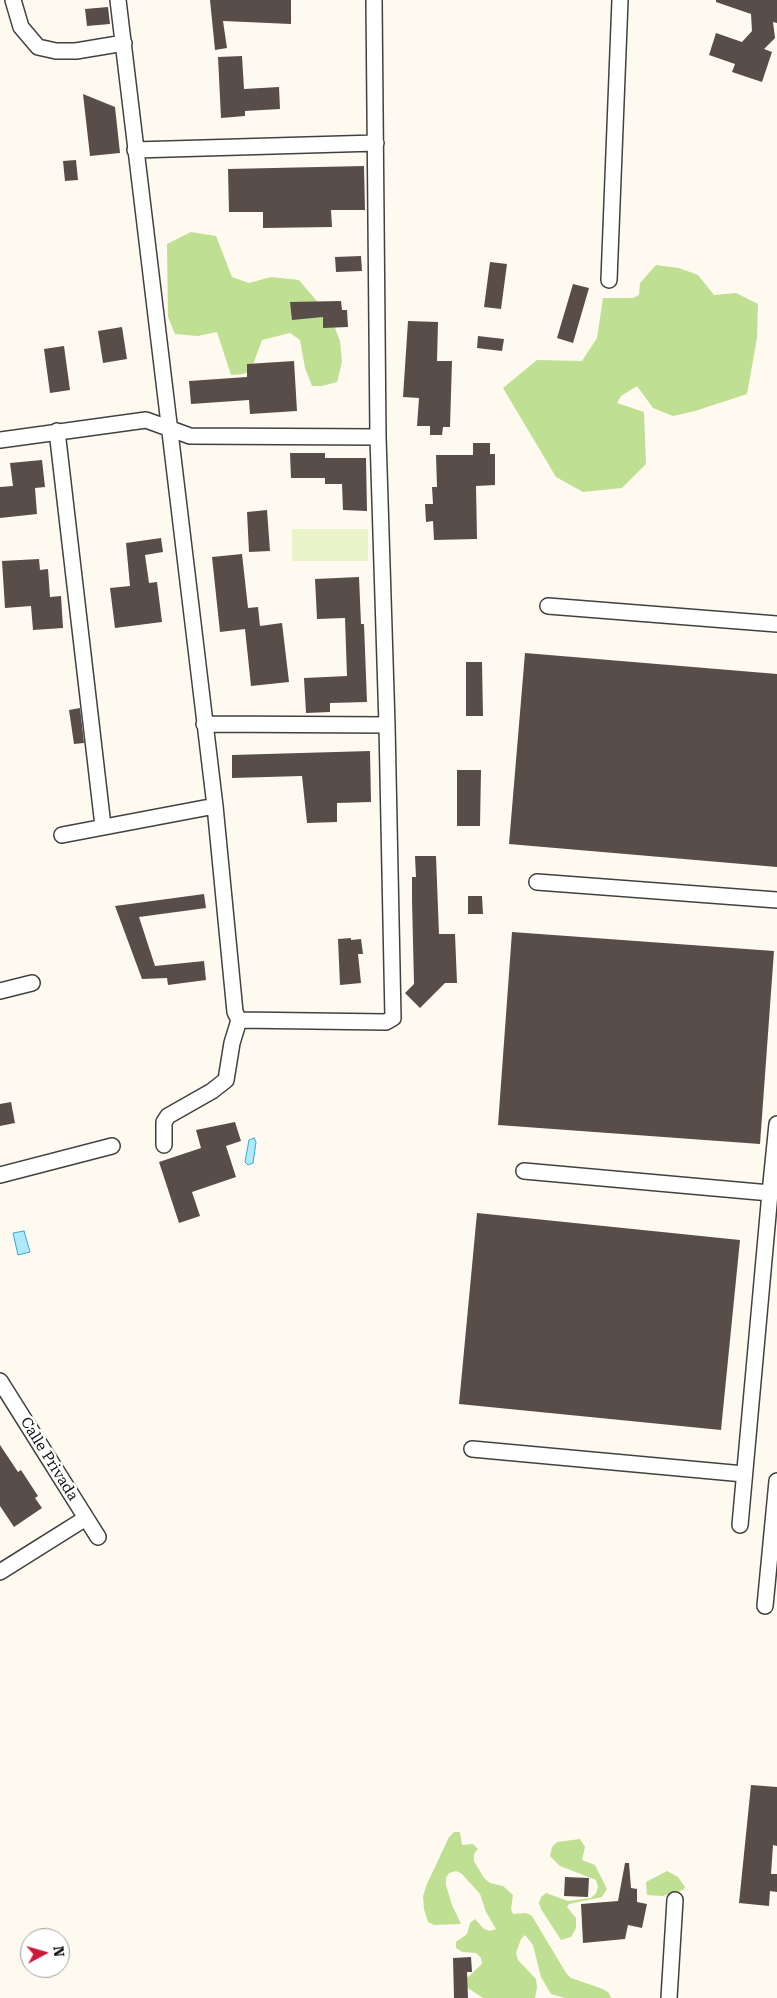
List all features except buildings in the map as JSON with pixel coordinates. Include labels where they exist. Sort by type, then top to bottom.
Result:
[{"type":"street","points":[[13,0],[21,27],[38,47],[56,51],[76,51],[124,43]]},
{"type":"street","points":[[118,0],[215,806],[235,1012],[239,1020],[232,1043],[226,1080],[212,1091],[168,1116],[164,1122],[164,1145]]},
{"type":"street","points":[[239,1020],[386,1022],[392,1020],[387,725],[378,437],[374,0]]},
{"type":"street","points":[[609,280],[620,0]]},
{"type":"street","points":[[135,150],[376,142]]},
{"type":"street","points":[[0,440],[146,420],[190,436],[378,437]]},
{"type":"street","points":[[57,431],[103,826]]},
{"type":"street","points":[[548,606],[777,624]]},
{"type":"street","points":[[204,724],[387,725]]},
{"type":"street","points":[[62,835],[215,806]]},
{"type":"street","points":[[537,882],[777,900]]},
{"type":"street","points":[[0,991],[32,983]]},
{"type":"street","points":[[740,1525],[777,1124]]},
{"type":"street","points":[[0,1175],[112,1146]]},
{"type":"street","points":[[524,1171],[770,1194]]},
{"type":"street","name":"Calle Privada","points":[[0,1381],[98,1537]]},
{"type":"street","points":[[472,1449],[744,1474]]},
{"type":"street","points":[[765,1606],[777,1481]]},
{"type":"street","points":[[0,1572],[86,1518]]},
{"type":"street","points":[[669,1998],[675,1900]]},
{"type":"green space","points":[[191,232],[216,236],[232,277],[249,283],[271,277],[299,280],[331,318],[340,341],[342,362],[337,382],[322,386],[312,386],[305,368],[300,340],[290,333],[262,340],[251,370],[244,374],[231,375],[217,332],[198,336],[175,334],[168,317],[167,244]]},
{"type":"green space","points":[[656,265],[679,268],[698,275],[714,295],[736,293],[758,304],[757,338],[747,394],[673,416],[653,408],[637,386],[621,396],[617,403],[644,412],[646,464],[622,488],[583,492],[556,477],[503,388],[537,360],[582,361],[597,338],[603,298],[633,298],[639,295],[640,283]]},
{"type":"green space","points":[[292,529],[368,529],[368,561],[292,561]]},
{"type":"green space","points":[[454,1832],[460,1832],[462,1845],[473,1844],[478,1849],[474,1854],[474,1861],[484,1878],[490,1883],[503,1886],[513,1895],[511,1909],[513,1914],[526,1913],[532,1916],[566,1973],[571,1978],[603,1989],[609,1993],[611,1998],[565,1998],[551,1994],[541,1977],[533,1945],[525,1935],[521,1939],[516,1953],[518,1960],[536,1979],[535,1998],[483,1998],[468,1988],[462,1979],[468,1977],[482,1964],[481,1958],[476,1953],[462,1952],[456,1948],[456,1942],[467,1934],[470,1923],[475,1919],[484,1929],[490,1931],[496,1929],[486,1912],[480,1894],[462,1874],[456,1871],[449,1873],[446,1878],[446,1885],[452,1905],[461,1924],[434,1925],[428,1922],[424,1909],[423,1896],[427,1884],[449,1837]]},
{"type":"green space","points":[[580,1839],[585,1847],[582,1860],[595,1865],[607,1889],[602,1897],[569,1904],[567,1907],[576,1918],[576,1928],[571,1937],[561,1940],[539,1903],[541,1897],[546,1893],[568,1901],[591,1898],[596,1893],[598,1887],[596,1880],[560,1866],[550,1856],[552,1847],[557,1842]]},
{"type":"green space","points":[[667,1871],[678,1877],[685,1887],[683,1890],[663,1896],[647,1895],[646,1882]]},
{"type":"water","points":[[254,1138],[256,1142],[253,1163],[248,1165],[245,1162],[249,1140]]},
{"type":"water","points":[[24,1231],[30,1252],[18,1255],[13,1233]]}]
